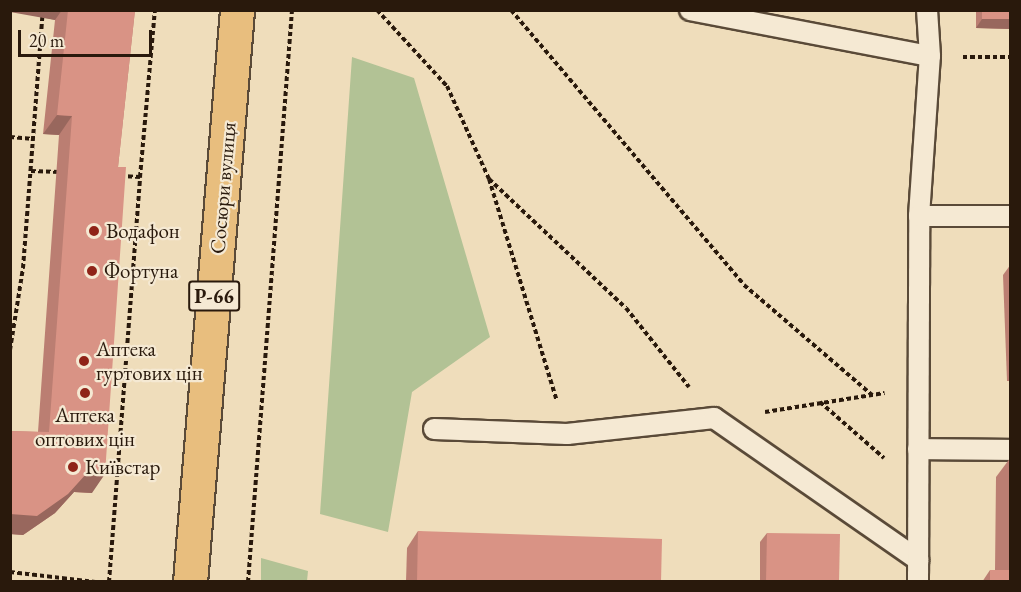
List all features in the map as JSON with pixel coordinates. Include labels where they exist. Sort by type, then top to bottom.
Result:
[{"type":"main road","name":"Сосюри вулиця","points":[[190,582],[237,10]]},
{"type":"lane","points":[[690,10],[930,56]]},
{"type":"lane","points":[[918,582],[918,216],[930,56],[927,10]]},
{"type":"lane","points":[[918,216],[1011,216]]},
{"type":"lane","points":[[434,429],[567,434],[714,418],[918,560]]},
{"type":"lane","points":[[918,449],[1011,450]]},
{"type":"path","points":[[10,350],[32,171],[43,10]]},
{"type":"path","points":[[109,582],[155,10]]},
{"type":"path","points":[[248,582],[292,10]]},
{"type":"path","points":[[377,10],[447,86],[489,178],[567,434]]},
{"type":"path","points":[[511,10],[744,285],[873,396]]},
{"type":"path","points":[[930,56],[1011,57]]},
{"type":"path","points":[[10,137],[34,139]]},
{"type":"path","points":[[32,171],[64,172]]},
{"type":"path","points":[[118,176],[140,177]]},
{"type":"path","points":[[489,178],[626,309],[714,418],[819,401],[873,396],[919,387]]},
{"type":"path","points":[[819,401],[869,443],[918,495]]},
{"type":"path","points":[[10,572],[97,582]]},
{"type":"green space","points":[[352,57],[414,78],[490,337],[412,392],[388,532],[320,514]]},
{"type":"green space","points":[[261,558],[308,571],[307,581],[261,581]]},
{"type":"building","points":[[68,10],[135,10],[118,167],[126,167],[105,474],[87,473],[68,494],[37,516],[10,514],[10,431],[49,432],[72,116],[57,115]]},
{"type":"building","points":[[982,10],[1011,10],[1011,19],[982,19]]},
{"type":"building","points":[[418,531],[662,539],[661,582],[417,582]]},
{"type":"building","points":[[767,533],[840,534],[839,582],[766,582]]},
{"type":"building","points":[[990,570],[1011,570],[1011,582],[990,582]]},
{"type":"place","name":"Водафон","points":[[94,231]]},
{"type":"place","name":"Фортуна","points":[[92,271]]},
{"type":"place","name":"Аптека гуртових цін","points":[[84,361]]},
{"type":"place","name":"Аптека оптових цін","points":[[85,393]]},
{"type":"place","name":"Київстар","points":[[73,467]]}]
